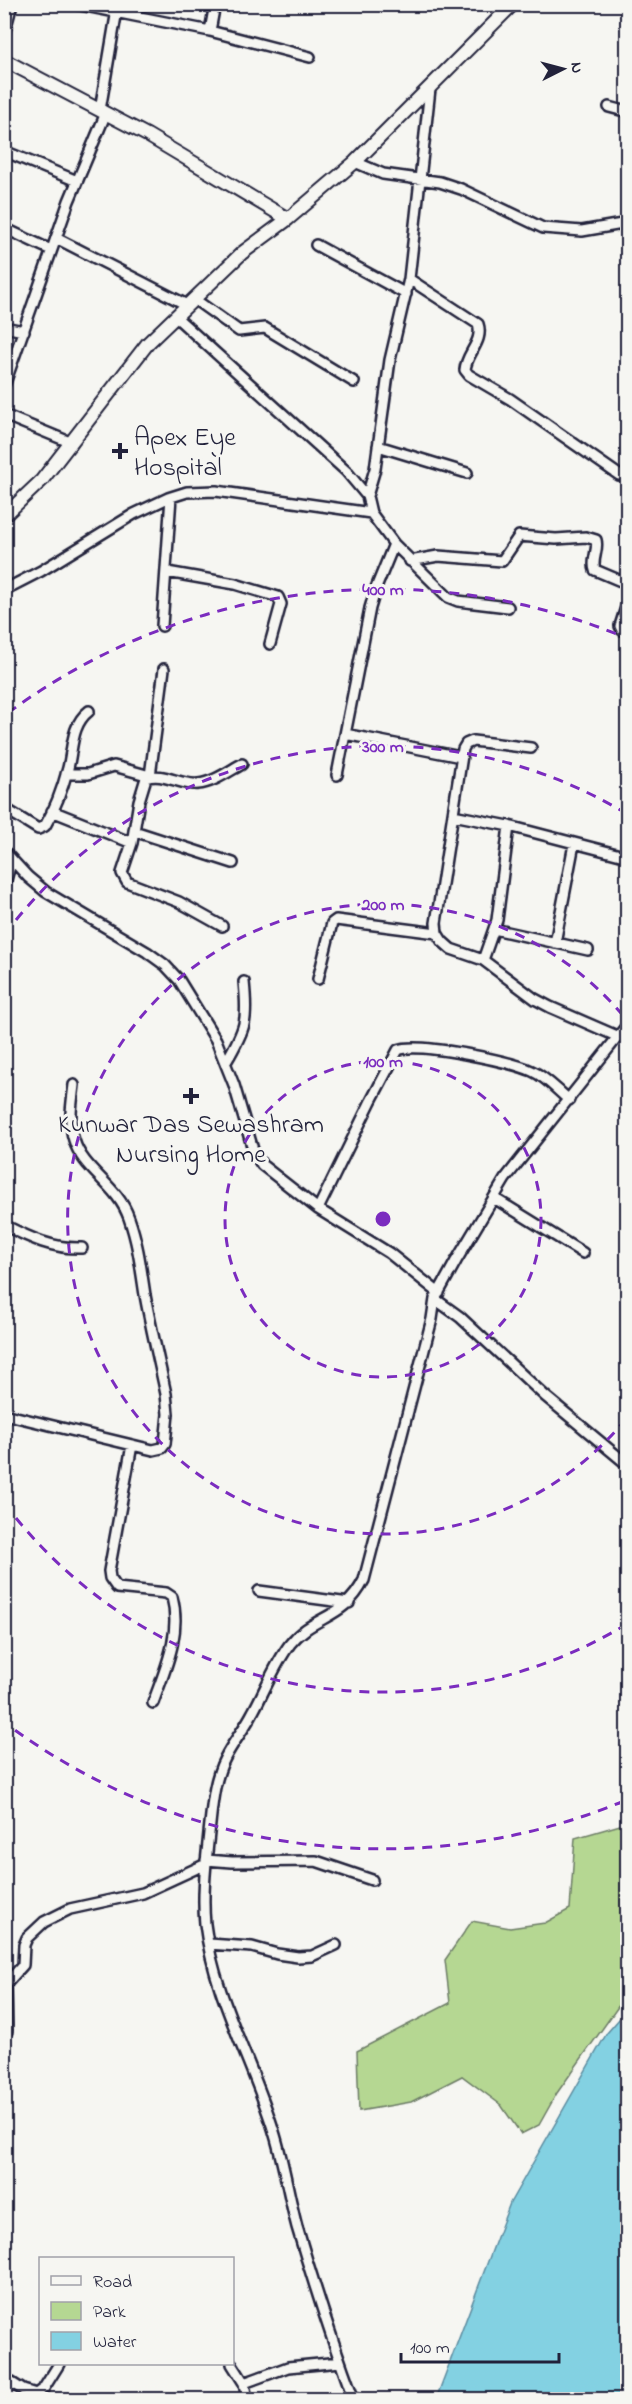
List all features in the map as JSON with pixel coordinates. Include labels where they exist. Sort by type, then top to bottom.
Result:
[{"type":"main road","points":[[4,516],[42,480],[148,343],[242,253],[288,219],[355,162],[513,4]]},
{"type":"main road","points":[[4,60],[202,166],[288,219]]},
{"type":"street","points":[[4,34],[12,4]]},
{"type":"street","points":[[75,4],[118,9],[310,57]]},
{"type":"street","points":[[210,31],[214,4]]},
{"type":"street","points":[[4,386],[51,250],[103,111],[118,9]]},
{"type":"street","points":[[367,496],[375,469],[390,360],[409,279],[430,89]]},
{"type":"street","points":[[609,107],[627,112]]},
{"type":"street","points":[[4,151],[77,181]]},
{"type":"street","points":[[355,162],[383,174],[421,178],[461,189],[534,225],[553,230],[582,231],[627,223]]},
{"type":"street","points":[[4,228],[51,250]]},
{"type":"street","points":[[56,238],[191,302],[240,331],[265,328],[354,382]]},
{"type":"street","points":[[316,245],[406,294]]},
{"type":"street","points":[[409,279],[478,324],[479,338],[465,363],[468,375],[510,399],[619,475]]},
{"type":"street","points":[[176,317],[346,471],[367,496],[371,513],[394,544],[448,597],[458,602],[508,607]]},
{"type":"street","points":[[4,327],[24,331]]},
{"type":"street","points":[[4,415],[72,443]]},
{"type":"street","points":[[378,446],[467,473]]},
{"type":"street","points":[[4,590],[41,571],[134,514],[171,497],[199,490],[216,490],[371,513]]},
{"type":"street","points":[[162,626],[171,497]]},
{"type":"street","points":[[410,561],[438,556],[502,561],[519,536],[556,539],[586,537],[596,540],[595,570],[627,584]]},
{"type":"street","points":[[337,775],[370,608],[394,544]]},
{"type":"street","points":[[167,572],[235,584],[278,597],[281,604],[270,644]]},
{"type":"street","points":[[627,601],[620,626],[627,632]]},
{"type":"street","points":[[164,669],[150,776],[144,781],[132,843],[122,873],[124,879],[179,902],[222,926]]},
{"type":"street","points":[[4,808],[38,829],[45,826],[66,774],[76,727],[82,716],[89,711]]},
{"type":"street","points":[[345,734],[461,756]]},
{"type":"street","points":[[531,748],[473,741],[466,744],[461,756],[436,923],[437,933],[451,949],[483,960],[535,999],[619,1037]]},
{"type":"street","points":[[66,774],[88,774],[114,766],[150,776],[201,784],[242,764]]},
{"type":"street","points":[[52,811],[132,843]]},
{"type":"street","points":[[453,814],[627,857]]},
{"type":"street","points":[[483,960],[494,929],[508,826]]},
{"type":"street","points":[[134,831],[233,863]]},
{"type":"street","points":[[555,943],[574,844]]},
{"type":"street","points":[[4,851],[46,892],[147,952],[165,965],[179,980],[216,1040],[226,1062],[254,1153],[271,1174],[318,1209],[389,1253],[546,1396],[627,1466]]},
{"type":"street","points":[[4,886],[12,860]]},
{"type":"street","points":[[318,979],[332,923],[336,920],[437,933]]},
{"type":"street","points":[[494,929],[588,950]]},
{"type":"street","points":[[226,1062],[244,1028],[247,1008],[244,981]]},
{"type":"street","points":[[354,2400],[297,2226],[274,2132],[235,2030],[209,1944],[205,1923],[206,1862],[215,1788],[225,1756],[252,1714],[290,1644],[309,1628],[349,1603],[364,1580],[437,1296],[505,1179],[627,1024]]},
{"type":"street","points":[[318,1209],[398,1050],[413,1048],[469,1054],[515,1064],[544,1078],[569,1100]]},
{"type":"street","points":[[4,1414],[153,1450],[162,1448],[168,1430],[166,1394],[129,1217],[115,1192],[86,1163],[74,1141],[71,1118],[74,1085]]},
{"type":"street","points":[[494,1198],[583,1253]]},
{"type":"street","points":[[4,1224],[44,1243],[65,1248],[82,1248]]},
{"type":"street","points":[[132,1445],[116,1521],[109,1571],[110,1578],[117,1587],[166,1593],[172,1597],[174,1617],[172,1652],[153,1703]]},
{"type":"street","points":[[259,1591],[349,1603]]},
{"type":"street","points":[[8,2031],[6,1984],[23,1965],[24,1945],[34,1930],[44,1922],[70,1909],[143,1893],[206,1862],[316,1861],[372,1880]]},
{"type":"street","points":[[209,1944],[252,1947],[298,1957],[321,1953],[336,1944]]},
{"type":"street","points":[[244,2383],[296,2366],[340,2362]]},
{"type":"street","points":[[4,2378],[23,2390],[36,2394],[44,2388],[58,2365]]},
{"type":"street","points":[[233,2365],[244,2383],[247,2400]]},
{"type":"green space","points":[[627,1823],[627,1994],[557,2093],[539,2125],[521,2134],[501,2105],[462,2076],[411,2102],[359,2111],[357,2051],[450,2003],[445,1960],[472,1921],[510,1928],[545,1923],[570,1909],[575,1838]]},
{"type":"water","points":[[627,2010],[628,2385],[623,2399],[436,2399],[510,2203],[607,2033]]},
{"type":"place","name":"Apex Eye Hospital","points":[[120,451]]},
{"type":"place","name":"Kunwar Das Sewashram Nursing Home","points":[[191,1096]]}]
